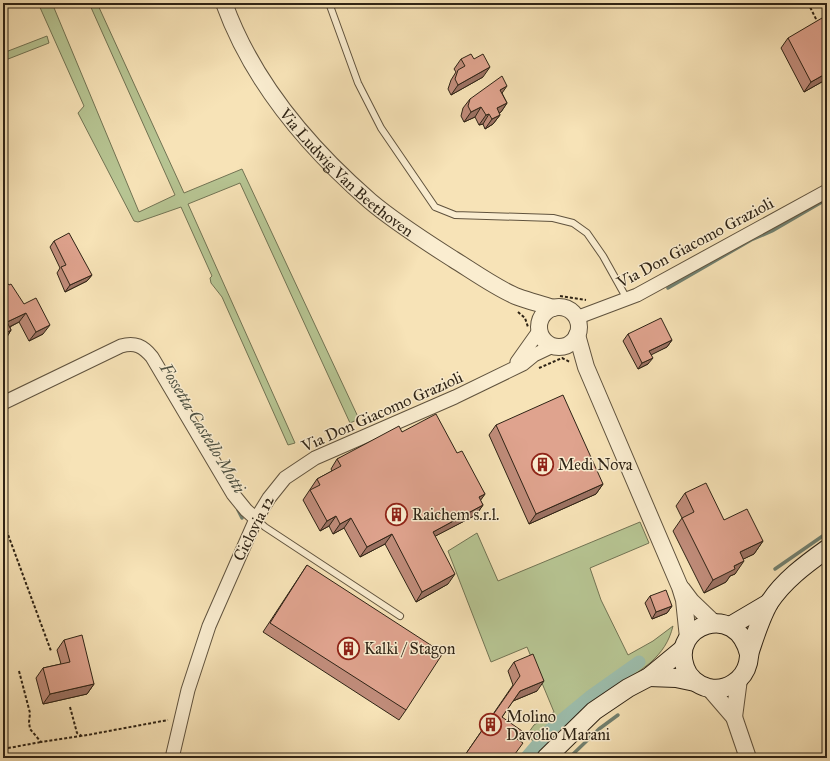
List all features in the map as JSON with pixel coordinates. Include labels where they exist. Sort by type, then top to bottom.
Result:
[{"type":"main road","points":[[649,677],[676,678],[720,689],[739,679],[748,663],[749,654],[758,626],[769,603],[793,576],[827,549]]},
{"type":"main road","points":[[546,758],[594,711],[628,688],[649,677],[686,643],[695,630],[704,625],[722,624],[769,603]]},
{"type":"main road","points":[[722,624],[740,633],[746,642],[749,654]]},
{"type":"main road","points":[[686,643],[685,667],[702,685]]},
{"type":"street","name":"Via Ludwig Van Beethoven","points":[[225,6],[240,41],[263,80],[290,119],[338,171],[371,202],[406,228],[464,266],[517,304],[542,338],[557,346],[578,365]]},
{"type":"street","name":"Via Don Giacomo Grazioli","points":[[576,318],[637,295],[827,191]]},
{"type":"street","name":"Via Ludwig Van Beethoven","points":[[517,304],[566,308],[576,318],[579,326],[577,334],[578,365],[680,586],[684,600],[686,643]]},
{"type":"street","points":[[535,329],[543,315],[553,308]]},
{"type":"street","name":"Via Don Giacomo Grazioli","points":[[510,370],[525,352],[535,329]]},
{"type":"street","points":[[557,346],[571,343],[577,334]]},
{"type":"street","points":[[3,403],[121,346],[132,344],[138,345],[152,357],[233,494],[246,510],[256,519]]},
{"type":"street","name":"Via Don Giacomo Grazioli","points":[[172,758],[181,717],[197,660],[209,626],[256,519],[269,498],[285,478],[315,458],[454,397],[557,346]]},
{"type":"street","name":"Via Ludwig Van Beethoven","points":[[680,586],[691,601],[722,624]]},
{"type":"street","points":[[734,717],[739,679]]},
{"type":"street","points":[[702,685],[734,717],[748,758]]},
{"type":"lane","points":[[329,3],[358,83],[382,128],[435,207],[455,215],[554,218],[573,223],[587,233],[603,256],[627,299]]},
{"type":"lane","points":[[256,519],[265,527],[400,616]]},
{"type":"path","points":[[808,3],[818,22]]},
{"type":"path","points":[[517,304],[524,318],[535,329]]},
{"type":"path","points":[[533,370],[562,358],[578,365]]},
{"type":"path","points":[[3,521],[51,651]]},
{"type":"path","points":[[19,670],[30,713],[28,722],[30,729],[41,742]]},
{"type":"path","points":[[70,707],[77,733],[82,736]]},
{"type":"path","points":[[3,749],[181,717]]},
{"type":"green space","points":[[38,3],[52,3],[139,212],[175,195],[89,3],[97,3],[184,193],[242,169],[359,419],[350,423],[240,183],[188,204],[295,443],[288,445],[222,297],[211,283],[210,278],[212,276],[181,207],[138,222],[134,221],[78,113],[84,106]]},
{"type":"green space","points":[[47,36],[49,43],[3,61],[3,53]]},
{"type":"green space","points":[[640,522],[649,543],[590,568],[601,600],[628,655],[653,641],[673,626],[667,642],[650,663],[572,722],[535,742],[526,736],[534,725],[554,712],[527,647],[491,662],[448,551],[477,533],[498,581]]},
{"type":"building","points":[[822,18],[827,27],[827,73],[811,82],[788,38]]},
{"type":"building","points":[[471,54],[474,59],[483,54],[490,67],[458,85],[455,79],[458,70],[465,66],[461,59]]},
{"type":"building","points":[[502,76],[507,86],[500,90],[507,103],[497,108],[500,115],[492,119],[489,114],[486,115],[481,107],[471,112],[468,106],[470,99]]},
{"type":"building","points":[[69,233],[92,275],[70,285],[61,267],[66,265],[54,241]]},
{"type":"building","points":[[3,278],[9,285],[11,284],[24,304],[36,298],[50,325],[36,332],[26,313],[7,322],[11,330],[3,335]]},
{"type":"building","points":[[661,318],[672,340],[649,351],[653,358],[642,363],[628,334]]},
{"type":"building","name":"Medi Nova","points":[[563,395],[603,484],[536,514],[496,425]]},
{"type":"building","name":"Raichem s.r.l.","points":[[436,414],[457,453],[462,451],[485,494],[479,497],[483,505],[433,532],[455,574],[422,592],[392,534],[367,547],[351,518],[340,524],[336,516],[327,521],[310,490],[320,485],[317,479],[341,466],[337,459],[399,426],[402,432]]},
{"type":"building","points":[[706,483],[724,520],[747,509],[763,541],[740,552],[744,561],[734,566],[735,569],[713,580],[682,518],[694,512],[685,493]]},
{"type":"building","name":"Kalki / Stagon","points":[[307,565],[443,653],[406,710],[270,623]]},
{"type":"building","points":[[666,590],[672,606],[656,612],[650,596]]},
{"type":"building","points":[[82,635],[94,684],[50,694],[43,668],[70,662],[64,640]]},
{"type":"building","points":[[533,654],[544,681],[520,691],[502,717],[522,731],[517,739],[523,743],[512,758],[469,758],[465,755],[520,676],[514,662]]},
{"type":"waterway","points":[[668,288],[751,240],[772,231],[827,199]]},
{"type":"waterway","name":"Fossetta Castello Motti","points":[[238,510],[242,518]]},
{"type":"waterway","points":[[775,569],[827,533]]},
{"type":"waterway","points":[[526,758],[551,729],[591,696],[639,662]]},
{"type":"waterway","points":[[569,758],[599,729],[618,715]]},
{"type":"place","name":"Medi Nova","points":[[543,464]]},
{"type":"place","name":"Raichem s.r.l.","points":[[396,514]]},
{"type":"place","name":"Kalki / Stagon","points":[[349,648]]},
{"type":"place","name":"Molino Davolio Marani","points":[[491,725]]}]
